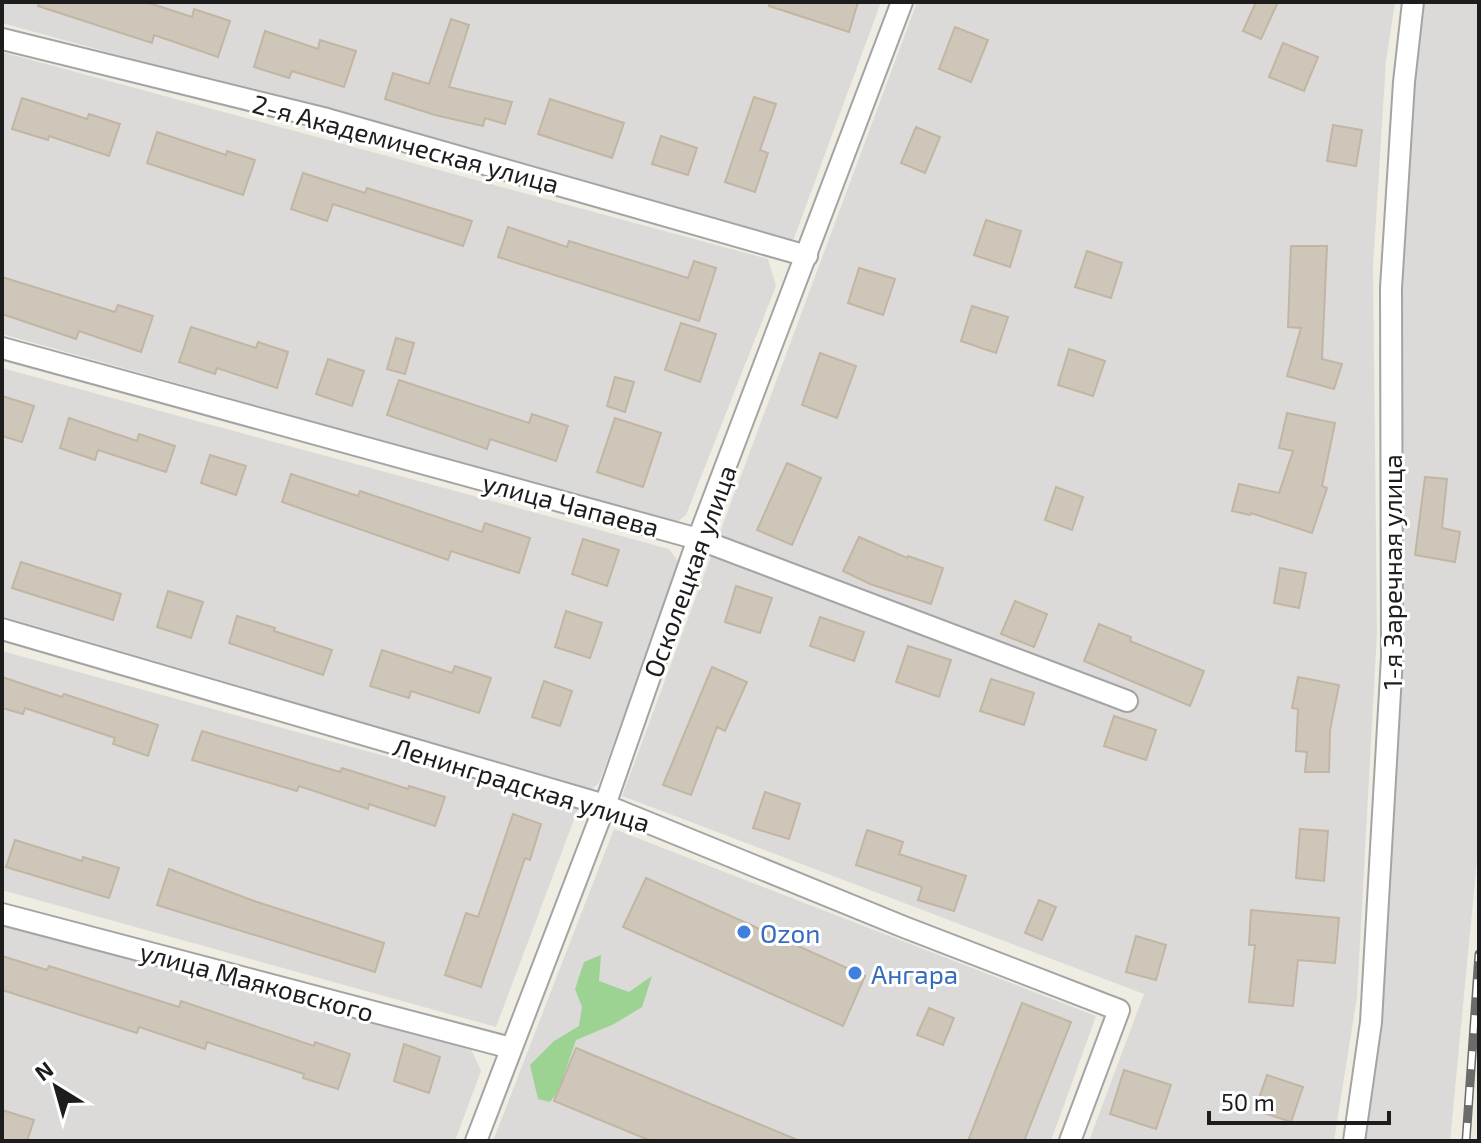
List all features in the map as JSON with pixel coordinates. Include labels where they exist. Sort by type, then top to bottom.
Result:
[{"type":"street","name":"Осколецкая улица","points":[[476,1141],[605,805],[698,539],[902,2]]},
{"type":"street","name":"1-я Заречная улица","points":[[1354,1141],[1371,1022],[1391,673],[1391,288],[1404,82],[1413,2]]},
{"type":"street","name":"2-я Академическая улица","points":[[2,39],[327,119],[807,256]]},
{"type":"street","name":"улица Чапаева","points":[[2,348],[698,539],[1127,701]]},
{"type":"street","name":"Ленинградская улица","points":[[2,629],[605,805],[904,927],[1119,1010],[1070,1141]]},
{"type":"street","name":"улица Маяковского","points":[[2,914],[511,1048]]},
{"type":"shaded area","points":[[2,2],[881,2],[793,241],[2,23]]},
{"type":"shaded area","points":[[917,2],[1395,2],[1386,61],[1373,267],[1377,632],[1357,997],[1334,1141],[1089,1141],[1144,994],[622,796]]},
{"type":"shaded area","points":[[1422,2],[1479,2],[1479,839],[1450,1141],[1355,1141],[1377,1000],[1397,271],[1414,61]]},
{"type":"shaded area","points":[[2,52],[768,259],[776,286],[686,515],[676,523],[2,334]]},
{"type":"shaded area","points":[[2,368],[669,549],[679,563],[599,783],[592,789],[2,616]]},
{"type":"shaded area","points":[[2,651],[578,809],[496,1027],[2,890]]},
{"type":"shaded area","points":[[614,829],[1096,1016],[1051,1141],[493,1141]]},
{"type":"shaded area","points":[[2,926],[471,1049],[481,1071],[455,1141],[2,1141]]},
{"type":"green space","points":[[601,955],[599,981],[629,992],[652,976],[642,1007],[614,1024],[576,1040],[558,1092],[550,1102],[538,1099],[530,1065],[554,1041],[579,1026],[582,1007],[575,989],[584,962]]},
{"type":"building","points":[[39,2],[146,2],[192,17],[194,9],[230,21],[218,57],[154,35],[152,43],[38,6]]},
{"type":"building","points":[[770,2],[858,2],[849,32],[769,6]]},
{"type":"building","points":[[1256,2],[1278,2],[1261,39],[1243,31]]},
{"type":"building","points":[[451,19],[469,25],[449,87],[512,102],[505,124],[485,118],[483,126],[385,99],[393,73],[429,84]]},
{"type":"building","points":[[955,27],[988,40],[971,82],[939,69]]},
{"type":"building","points":[[265,31],[318,49],[320,40],[356,51],[344,87],[292,71],[289,78],[254,67]]},
{"type":"building","points":[[1283,43],[1318,57],[1304,91],[1269,77]]},
{"type":"building","points":[[754,97],[776,104],[760,150],[768,153],[755,192],[725,182]]},
{"type":"building","points":[[22,98],[87,119],[89,114],[120,124],[109,156],[49,136],[48,140],[12,129]]},
{"type":"building","points":[[550,99],[624,123],[612,158],[538,134]]},
{"type":"building","points":[[1333,125],[1362,130],[1356,166],[1327,161]]},
{"type":"building","points":[[916,127],[940,137],[925,173],[901,163]]},
{"type":"building","points":[[157,132],[226,155],[227,151],[255,160],[243,195],[147,163]]},
{"type":"building","points":[[661,136],[697,148],[688,175],[652,164]]},
{"type":"building","points":[[303,173],[365,193],[367,188],[472,221],[463,246],[333,204],[327,221],[291,209]]},
{"type":"building","points":[[986,220],[1021,231],[1010,267],[974,255]]},
{"type":"building","points":[[508,227],[567,247],[569,241],[688,278],[694,261],[716,268],[699,321],[498,257]]},
{"type":"building","points":[[1291,246],[1327,246],[1322,359],[1342,364],[1334,389],[1287,376],[1301,328],[1288,327]]},
{"type":"building","points":[[1087,251],[1122,263],[1111,298],[1075,287]]},
{"type":"building","points":[[859,268],[895,279],[883,315],[848,303]]},
{"type":"building","points":[[2,277],[115,312],[118,305],[153,316],[141,352],[79,331],[76,339],[2,314]]},
{"type":"building","points":[[972,306],[1008,317],[996,353],[961,341]]},
{"type":"building","points":[[681,323],[716,334],[700,382],[665,370]]},
{"type":"building","points":[[191,327],[256,348],[258,342],[288,352],[277,388],[217,368],[215,374],[179,362]]},
{"type":"building","points":[[396,338],[414,343],[405,374],[387,369]]},
{"type":"building","points":[[1069,349],[1105,361],[1093,396],[1058,385]]},
{"type":"building","points":[[820,353],[856,366],[837,418],[802,405]]},
{"type":"building","points":[[328,359],[364,371],[352,406],[316,394]]},
{"type":"building","points":[[615,377],[634,382],[625,412],[607,406]]},
{"type":"building","points":[[399,380],[529,423],[532,414],[568,426],[556,461],[490,439],[487,449],[387,415]]},
{"type":"building","points":[[2,396],[34,406],[22,442],[2,436]]},
{"type":"building","points":[[1287,413],[1335,423],[1322,486],[1327,488],[1312,533],[1251,513],[1232,511],[1239,484],[1279,493],[1293,451],[1279,448]]},
{"type":"building","points":[[69,418],[137,441],[139,434],[175,446],[166,472],[98,450],[95,460],[60,448]]},
{"type":"building","points":[[615,418],[661,433],[643,487],[597,472]]},
{"type":"building","points":[[210,455],[246,466],[236,495],[201,483]]},
{"type":"building","points":[[787,463],[821,478],[792,545],[757,530]]},
{"type":"building","points":[[291,474],[358,496],[360,491],[482,532],[485,523],[530,538],[519,573],[451,551],[448,560],[282,502]]},
{"type":"building","points":[[1425,477],[1447,479],[1442,528],[1460,532],[1455,562],[1415,555]]},
{"type":"building","points":[[1056,487],[1083,497],[1072,530],[1045,520]]},
{"type":"building","points":[[859,537],[907,558],[943,568],[931,604],[870,584],[843,571]]},
{"type":"building","points":[[583,539],[619,550],[607,586],[572,574]]},
{"type":"building","points":[[21,562],[121,594],[113,620],[12,588]]},
{"type":"building","points":[[1280,568],[1306,573],[1299,608],[1274,603]]},
{"type":"building","points":[[736,586],[772,598],[760,633],[725,622]]},
{"type":"building","points":[[168,591],[203,602],[191,638],[157,627]]},
{"type":"building","points":[[1015,601],[1047,614],[1034,647],[1001,634]]},
{"type":"building","points":[[566,611],[602,623],[590,658],[555,647]]},
{"type":"building","points":[[237,616],[332,650],[323,675],[229,643]]},
{"type":"building","points":[[820,617],[864,632],[854,661],[810,646]]},
{"type":"building","points":[[1099,624],[1131,637],[1130,641],[1204,671],[1190,706],[1084,661]]},
{"type":"building","points":[[908,646],[951,660],[939,697],[896,682]]},
{"type":"building","points":[[382,650],[452,673],[455,666],[491,678],[479,713],[411,691],[409,698],[370,686]]},
{"type":"building","points":[[712,667],[747,682],[725,731],[717,727],[691,795],[663,785]]},
{"type":"building","points":[[2,677],[158,725],[148,756],[113,744],[115,738],[25,708],[23,714],[2,708]]},
{"type":"building","points":[[1298,677],[1339,685],[1330,730],[1329,772],[1305,772],[1307,752],[1296,751],[1298,709],[1292,708]]},
{"type":"building","points":[[991,679],[1034,693],[1024,725],[980,711]]},
{"type":"building","points":[[544,681],[572,691],[560,726],[532,717]]},
{"type":"building","points":[[1114,716],[1156,730],[1146,760],[1104,746]]},
{"type":"building","points":[[202,731],[340,772],[342,768],[445,797],[435,826],[369,804],[368,809],[299,786],[297,791],[192,760]]},
{"type":"building","points":[[765,792],[800,804],[789,839],[753,828]]},
{"type":"building","points":[[513,814],[541,824],[530,860],[525,858],[481,987],[445,975],[466,913],[478,917]]},
{"type":"building","points":[[1300,829],[1328,831],[1324,881],[1296,878]]},
{"type":"building","points":[[867,830],[903,842],[899,854],[966,876],[954,911],[918,900],[922,887],[856,865]]},
{"type":"building","points":[[15,840],[82,861],[83,857],[119,868],[109,898],[6,867]]},
{"type":"building","points":[[169,869],[254,901],[384,943],[375,972],[157,905]]},
{"type":"building","points":[[646,878],[865,976],[843,1026],[623,927]]},
{"type":"building","points":[[1039,900],[1056,907],[1042,940],[1025,933]]},
{"type":"building","points":[[1251,910],[1339,918],[1335,963],[1298,960],[1293,1006],[1249,1002],[1255,945],[1249,945]]},
{"type":"building","points":[[1136,936],[1166,945],[1156,980],[1126,972]]},
{"type":"building","points":[[2,956],[47,970],[49,966],[179,1007],[181,1001],[314,1046],[315,1042],[350,1054],[338,1089],[303,1078],[304,1074],[207,1042],[205,1049],[139,1027],[137,1033],[2,990]]},
{"type":"building","points":[[1022,1003],[1071,1022],[1024,1141],[968,1141]]},
{"type":"building","points":[[929,1008],[954,1018],[943,1045],[917,1035]]},
{"type":"building","points":[[404,1044],[440,1057],[429,1093],[394,1081]]},
{"type":"building","points":[[576,1048],[800,1141],[651,1141],[554,1101]]},
{"type":"building","points":[[1124,1070],[1171,1085],[1156,1129],[1110,1114]]},
{"type":"building","points":[[1267,1075],[1303,1087],[1291,1122],[1255,1110]]},
{"type":"building","points":[[2,1110],[34,1120],[27,1141],[2,1141]]},
{"type":"railway","points":[[1466,1141],[1479,954]]},
{"type":"place","name":"Ozon","points":[[744,932]]},
{"type":"place","name":"Ангара","points":[[855,973]]}]
